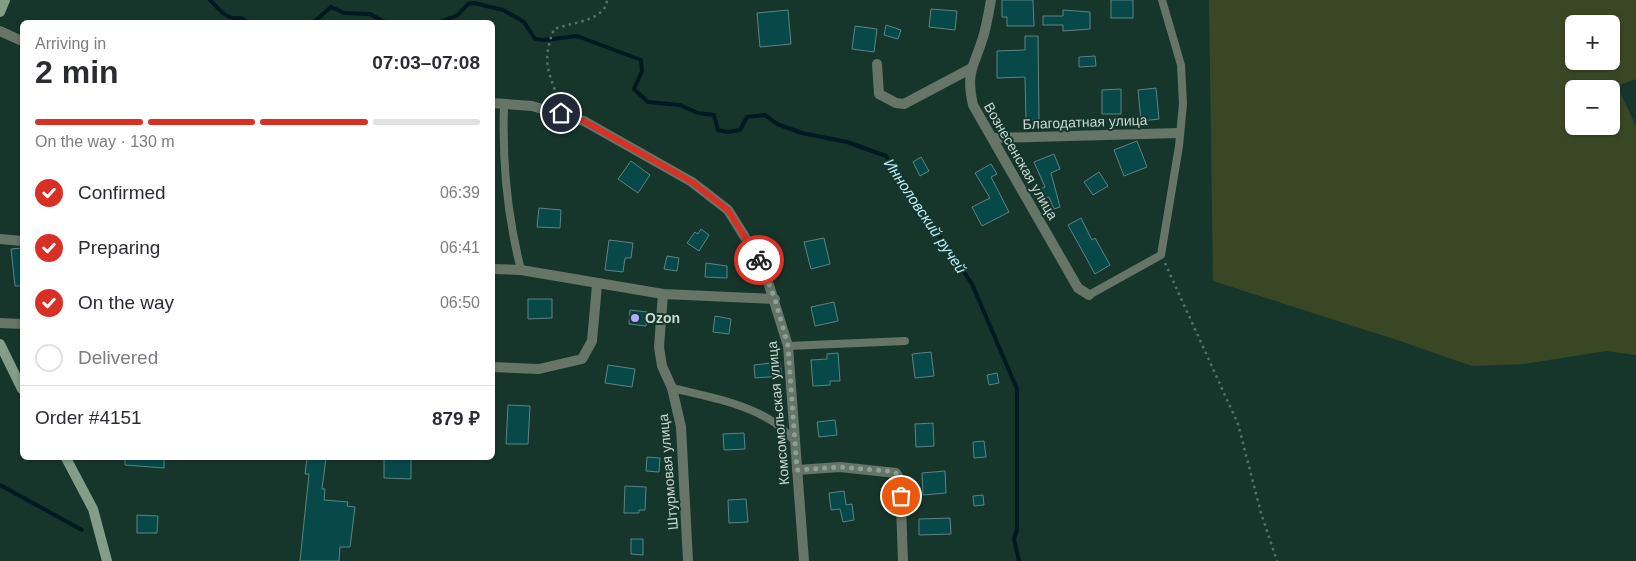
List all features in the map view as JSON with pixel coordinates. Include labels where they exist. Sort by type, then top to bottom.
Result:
[{"type":"main road","points":[[0,12],[5,0]]},
{"type":"main road","points":[[0,344],[20,385]]},
{"type":"main road","points":[[67,460],[93,509],[107,561]]},
{"type":"street","name":"Вознесенская улица","points":[[991,0],[984,35],[970,69],[968,86],[973,105],[1078,288],[1089,296]]},
{"type":"street","points":[[0,31],[20,39]]},
{"type":"street","points":[[878,64],[879,94],[896,103],[904,104],[970,69]]},
{"type":"street","name":"Комсомольская улица","points":[[495,103],[532,106],[584,121],[692,182],[728,210],[763,266],[775,299],[788,346],[804,561]]},
{"type":"street","name":"Благодатная улица","points":[[993,138],[1179,133]]},
{"type":"street","points":[[0,239],[20,241]]},
{"type":"street","points":[[495,269],[521,270],[597,285],[663,294],[775,299]]},
{"type":"street","points":[[495,367],[539,369],[582,358],[592,341],[597,285]]},
{"type":"street","name":"Штурмовая улица","points":[[663,294],[659,347],[662,366],[672,388],[681,427],[688,561]]},
{"type":"street","points":[[0,323],[20,324]]},
{"type":"street","points":[[797,470],[840,467],[896,473],[900,479],[903,561]]},
{"type":"lane","points":[[1089,296],[1161,255],[1179,146],[1182,104],[1181,65],[1162,0]]},
{"type":"lane","points":[[504,104],[503,144],[506,191],[510,228],[521,270]]},
{"type":"lane","points":[[788,346],[905,342]]},
{"type":"lane","points":[[672,388],[713,398],[758,414],[775,423],[795,441]]},
{"type":"path","points":[[557,112],[559,102],[546,66],[550,39],[554,30],[598,16],[607,4],[606,0]]},
{"type":"path","points":[[1161,255],[1238,424],[1261,513],[1276,561]]},
{"type":"green space","points":[[1209,0],[1636,0],[1636,79],[1620,85],[1620,80],[1565,80],[1565,135],[1620,135],[1620,92],[1636,126],[1636,355],[1606,351],[1524,364],[1472,366],[1213,281]]},
{"type":"building","points":[[1002,0],[1033,0],[1034,26],[1007,26],[1007,17],[1002,17]]},
{"type":"building","points":[[1111,0],[1133,0],[1133,18],[1111,18]]},
{"type":"building","points":[[931,9],[957,11],[955,30],[929,27]]},
{"type":"building","points":[[788,10],[791,44],[760,47],[757,13]]},
{"type":"building","points":[[1063,10],[1090,12],[1090,29],[1063,31],[1063,25],[1043,25],[1043,16],[1063,16]]},
{"type":"building","points":[[886,25],[901,30],[898,39],[884,35]]},
{"type":"building","points":[[855,26],[877,29],[874,52],[852,49]]},
{"type":"building","points":[[1025,36],[1038,36],[1039,120],[1026,120],[1025,77],[997,78],[997,51],[1025,50]]},
{"type":"building","points":[[1095,56],[1096,66],[1079,67],[1079,57]]},
{"type":"building","points":[[1156,88],[1159,119],[1141,121],[1138,90]]},
{"type":"building","points":[[1121,89],[1121,114],[1102,114],[1102,90]]},
{"type":"building","points":[[1137,141],[1147,167],[1124,176],[1114,150]]},
{"type":"building","points":[[1054,154],[1060,169],[1051,173],[1060,207],[1054,209],[1049,197],[1043,199],[1040,189],[1045,187],[1034,162]]},
{"type":"building","points":[[921,157],[929,171],[920,176],[913,162]]},
{"type":"building","points":[[631,161],[650,175],[638,193],[618,179]]},
{"type":"building","points":[[991,164],[997,174],[991,177],[1009,212],[982,226],[972,207],[990,198],[975,173]]},
{"type":"building","points":[[1099,172],[1108,186],[1093,195],[1084,182]]},
{"type":"building","points":[[539,208],[561,210],[560,228],[537,227]]},
{"type":"building","points":[[1081,218],[1092,240],[1095,238],[1110,265],[1095,274],[1068,225]]},
{"type":"building","points":[[701,229],[709,235],[699,251],[687,243],[695,232],[698,234]]},
{"type":"building","points":[[824,238],[830,264],[811,269],[804,242]]},
{"type":"building","points":[[609,240],[633,243],[631,258],[625,258],[623,272],[605,270]]},
{"type":"building","points":[[20,248],[20,286],[15,286],[11,249]]},
{"type":"building","points":[[667,256],[679,258],[677,271],[664,269]]},
{"type":"building","points":[[706,263],[727,266],[727,278],[705,277]]},
{"type":"building","points":[[528,299],[552,299],[552,318],[528,319]]},
{"type":"building","points":[[834,302],[838,321],[815,326],[811,307]]},
{"type":"building","points":[[630,310],[647,312],[646,326],[629,324]]},
{"type":"building","points":[[715,316],[731,319],[729,334],[713,332]]},
{"type":"building","points":[[931,352],[934,376],[915,378],[912,354]]},
{"type":"building","points":[[838,353],[840,381],[830,381],[830,385],[813,386],[811,360],[827,359],[827,354]]},
{"type":"building","points":[[780,362],[782,376],[755,378],[754,365]]},
{"type":"building","points":[[608,365],[635,369],[632,387],[605,383]]},
{"type":"building","points":[[997,373],[999,383],[989,385],[987,375]]},
{"type":"building","points":[[508,405],[530,406],[528,444],[506,444]]},
{"type":"building","points":[[835,420],[837,435],[819,437],[817,422]]},
{"type":"building","points":[[933,423],[934,446],[916,447],[915,424]]},
{"type":"building","points":[[744,433],[745,449],[724,450],[723,434]]},
{"type":"building","points":[[984,441],[986,457],[974,458],[973,442]]},
{"type":"building","points":[[647,457],[660,458],[659,472],[646,471]]},
{"type":"building","points":[[125,460],[164,460],[164,468],[125,465]]},
{"type":"building","points":[[307,460],[326,460],[322,489],[325,489],[324,500],[348,502],[347,506],[355,507],[350,547],[340,547],[339,561],[300,561],[309,474],[305,474]]},
{"type":"building","points":[[384,460],[411,460],[411,479],[384,478]]},
{"type":"building","points":[[945,471],[946,493],[923,495],[922,473]]},
{"type":"building","points":[[625,486],[646,487],[645,510],[639,510],[639,513],[624,513]]},
{"type":"building","points":[[844,491],[846,505],[852,504],[854,520],[843,522],[840,509],[831,510],[829,493]]},
{"type":"building","points":[[983,495],[984,505],[974,506],[973,496]]},
{"type":"building","points":[[746,499],[748,522],[729,523],[728,500]]},
{"type":"building","points":[[137,515],[158,516],[157,533],[137,533]]},
{"type":"building","points":[[950,518],[951,534],[919,535],[919,519]]},
{"type":"building","points":[[631,539],[643,539],[643,555],[631,554]]},
{"type":"waterway","name":"Инноловский ручей","points":[[210,0],[227,16],[244,20]]},
{"type":"waterway","name":"Инноловский ручей","points":[[445,20],[458,15],[468,4],[474,3],[503,10],[524,22],[535,39],[545,40],[577,36],[641,60],[642,71],[634,89],[648,102],[680,105],[698,113],[714,115],[718,130],[728,132],[740,130],[747,117],[765,115],[777,124],[802,133],[847,142],[886,156],[972,284],[1017,389],[1017,530],[1014,539],[1019,561]]},
{"type":"waterway","name":"Инноловский ручей","points":[[316,20],[331,7],[344,13],[370,14],[381,20]]},
{"type":"waterway","points":[[0,485],[82,530]]},
{"type":"way so far","points":[[759,260],[775,299],[788,346],[797,470],[840,467],[889,471],[896,473],[900,479],[901,496]]},
{"type":"place","name":"Ozon","points":[[635,318]]},
{"type":"route","points":[[561,113],[584,121],[607,133],[692,182],[728,210],[759,260]]}]
